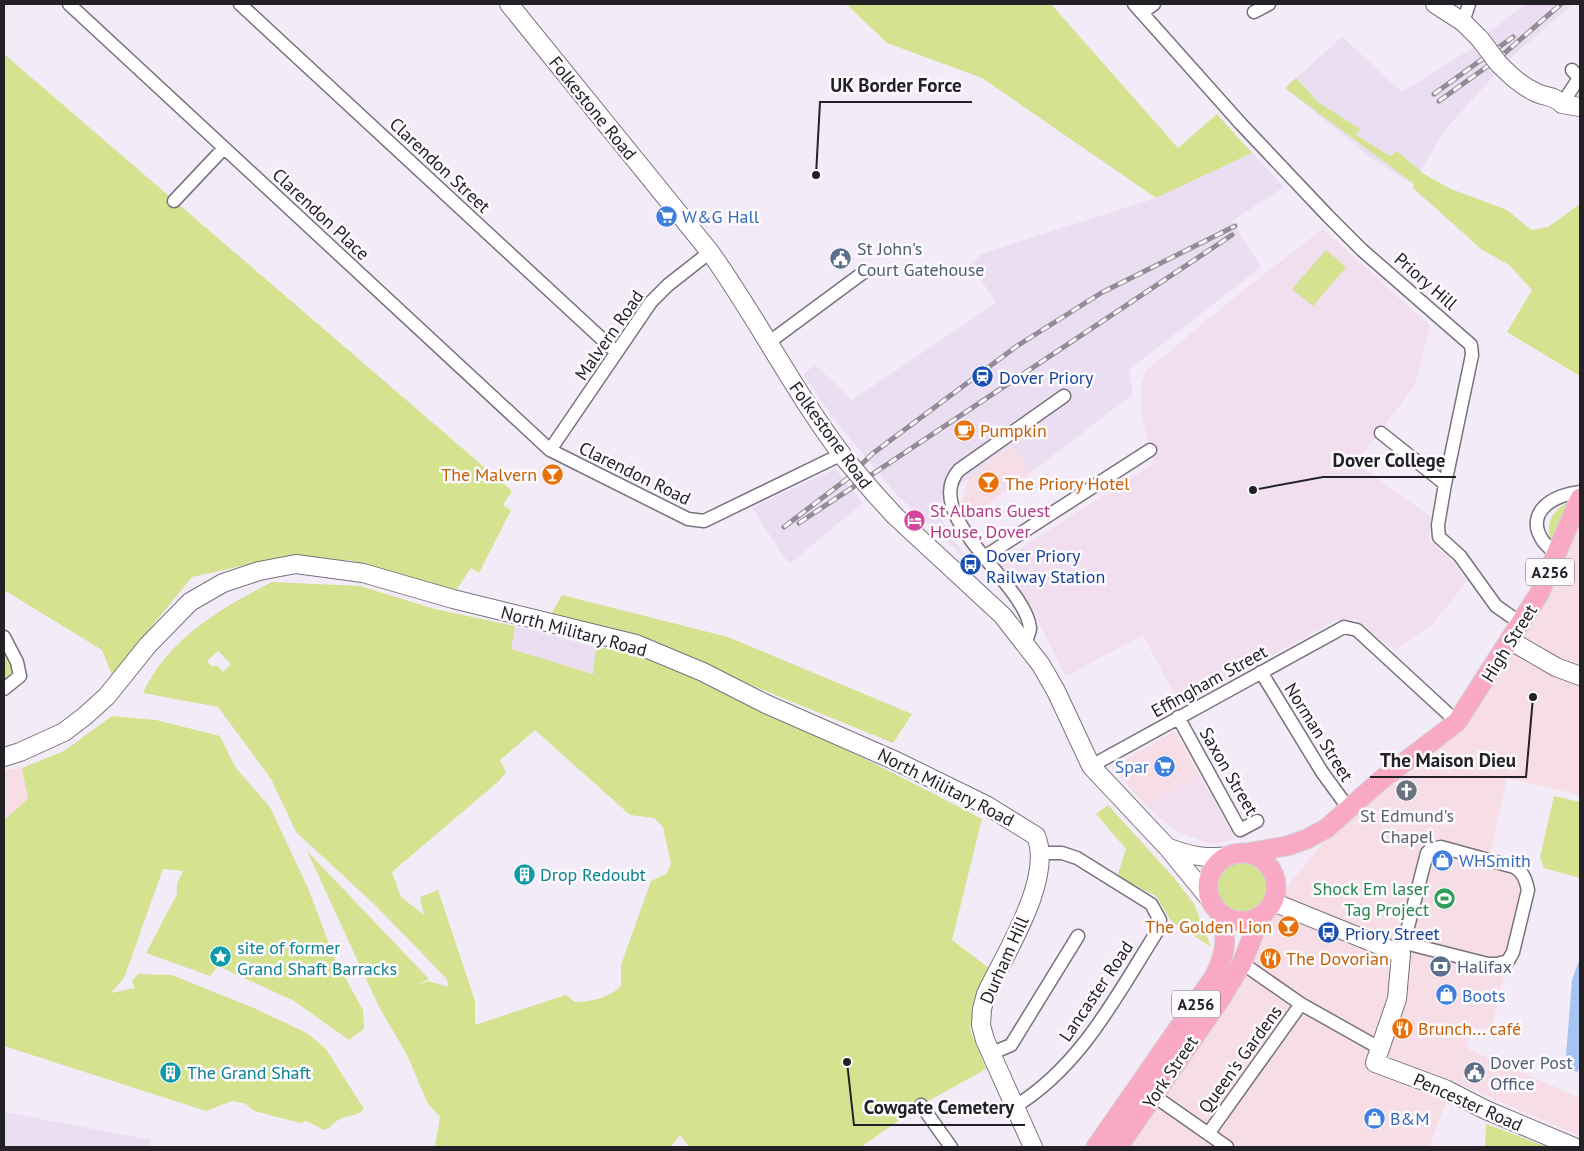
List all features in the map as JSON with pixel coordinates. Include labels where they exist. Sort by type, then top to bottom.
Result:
[{"type":"main road","name":"High Street","points":[[1454,724],[1522,624],[1557,556],[1580,498]]},
{"type":"main road","name":"A256","points":[[1238,854],[1287,846],[1307,839],[1327,828],[1387,775],[1454,724]]},
{"type":"main road","points":[[1238,854],[1254,855],[1269,866],[1276,883],[1267,909],[1246,920],[1238,920],[1217,908],[1208,885],[1210,876],[1221,860],[1238,854]]},
{"type":"main road","name":"York Street","points":[[1118,1147],[1147,1091],[1224,956],[1225,933],[1217,908]]},
{"type":"main road","name":"York Street","points":[[1096,1147],[1147,1091],[1242,963],[1267,909]]},
{"type":"street","name":"Clarendon Place","points":[[69,4],[550,450]]},
{"type":"street","name":"Clarendon Street","points":[[240,4],[616,352]]},
{"type":"street","name":"Folkestone Road","points":[[509,4],[710,252],[806,404],[844,457],[874,494],[895,516],[1003,616],[1025,642],[1056,691],[1091,766],[1168,848],[1217,908]]},
{"type":"street","points":[[1138,8],[1154,4]]},
{"type":"street","points":[[1254,12],[1269,4]]},
{"type":"street","points":[[1435,4],[1463,22],[1517,82],[1537,94],[1557,99],[1562,104],[1580,107]]},
{"type":"street","points":[[1463,22],[1469,4]]},
{"type":"street","name":"Priory Hill","points":[[1138,8],[1241,124],[1328,216],[1362,250],[1471,345],[1472,355],[1438,525],[1439,537],[1460,556],[1496,606],[1522,624]]},
{"type":"street","points":[[1562,104],[1579,78],[1572,70]]},
{"type":"street","points":[[174,201],[224,148]]},
{"type":"street","name":"Malvern Road","points":[[550,450],[651,302],[668,285],[710,252]]},
{"type":"street","points":[[768,342],[864,272]]},
{"type":"street","points":[[1025,642],[1030,633],[1023,607],[966,531],[954,507],[950,493],[952,478],[959,470],[1064,396]]},
{"type":"street","points":[[1380,433],[1445,484]]},
{"type":"street","name":"Clarendon Road","points":[[550,450],[688,519],[704,521],[844,457]]},
{"type":"street","points":[[984,557],[1150,450]]},
{"type":"street","points":[[1557,556],[1542,540],[1538,527],[1539,516],[1544,506],[1554,498],[1565,493],[1580,492]]},
{"type":"street","name":"North Military Road","points":[[4,757],[20,752],[64,732],[107,696],[148,645],[190,602],[222,583],[259,571],[296,564],[363,574],[453,600],[636,644],[702,672],[986,805],[1036,836],[1041,853]]},
{"type":"street","points":[[1003,616],[1010,604],[1008,588]]},
{"type":"street","name":"Effingham Street","points":[[1091,766],[1344,627],[1357,630],[1454,724]]},
{"type":"street","points":[[4,636],[17,662],[20,676],[4,689]]},
{"type":"street","points":[[1511,641],[1556,667],[1580,676]]},
{"type":"street","name":"Norman Street","points":[[1261,672],[1322,772],[1349,808]]},
{"type":"street","name":"Saxon Street","points":[[1178,718],[1240,830],[1256,821]]},
{"type":"street","points":[[1242,963],[1378,1056],[1396,999],[1403,949],[1410,912],[1427,852],[1430,849],[1441,847],[1519,869],[1526,880],[1528,890],[1513,952],[1511,957],[1502,963],[1488,964],[1403,949],[1267,909]]},
{"type":"street","name":"Folkestone Road","points":[[1168,848],[1190,856],[1209,858],[1238,854]]},
{"type":"street","name":"Lancaster Road","points":[[1014,1106],[1031,1097],[1088,1040],[1158,930],[1160,920],[1151,904],[1076,858],[1062,853],[1041,853]]},
{"type":"street","name":"Durham Hill","points":[[1033,1147],[990,1054],[981,1025],[982,1009],[994,976],[1019,930],[1030,903],[1041,853]]},
{"type":"street","points":[[990,1054],[1011,1045],[1078,936]]},
{"type":"street","name":"Queen's Gardens","points":[[1208,1134],[1301,1004]]},
{"type":"street","name":"Pencester Road","points":[[1378,1056],[1486,1110],[1574,1147]]},
{"type":"street","points":[[1147,1091],[1226,1147]]},
{"type":"street","points":[[921,1105],[952,1147]]},
{"type":"shaded area","points":[[1525,4],[1573,4],[1507,61],[1488,33]]},
{"type":"shaded area","points":[[1342,37],[1402,92],[1474,47],[1497,72],[1446,129],[1412,184],[1370,157],[1285,88]]},
{"type":"shaded area","points":[[1252,153],[1284,187],[1232,221],[1261,267],[1129,370],[1133,394],[1030,473],[1012,445],[969,477],[934,508],[968,561],[896,494],[833,418],[803,374],[815,365],[852,400],[996,303],[971,264],[981,254],[1156,198]]},
{"type":"shaded area","points":[[1323,229],[1430,326],[1415,385],[1356,463],[1431,517],[1428,539],[1455,564],[1466,582],[1433,624],[1395,650],[1354,619],[1337,620],[1180,705],[1143,635],[1066,676],[1029,603],[1001,568],[1002,560],[1153,464],[1141,410],[1141,387],[1146,371],[1237,295]]},
{"type":"shaded area","points":[[1013,445],[1030,473],[970,518],[962,501],[969,477]]},
{"type":"shaded area","points":[[835,469],[863,503],[789,564],[752,508]]},
{"type":"shaded area","points":[[1580,513],[1580,795],[1507,778],[1490,855],[1530,865],[1491,1029],[1473,1028],[1466,1048],[1580,1098],[1580,1136],[1454,1082],[1429,1147],[1122,1147],[1240,975],[1291,882],[1358,800],[1431,751],[1474,714],[1554,577]]},
{"type":"shaded area","points":[[515,626],[596,647],[593,674],[511,649]]},
{"type":"shaded area","points":[[1175,731],[1199,774],[1146,806],[1112,767]]},
{"type":"shaded area","points":[[22,768],[28,799],[4,820],[4,770]]},
{"type":"shaded area","points":[[1199,774],[1235,839],[1211,844],[1176,831],[1146,806]]},
{"type":"shaded area","points":[[4,1112],[151,1140],[150,1147],[4,1147]]},
{"type":"green space","points":[[846,4],[1051,4],[1178,148],[1217,114],[1252,153],[1156,198],[982,78],[887,43]]},
{"type":"green space","points":[[4,54],[512,491],[503,505],[511,510],[479,573],[471,568],[456,590],[349,560],[259,562],[192,577],[112,675],[102,650],[4,590]]},
{"type":"green space","points":[[1296,78],[1318,102],[1360,129],[1356,135],[1390,156],[1397,151],[1424,174],[1451,189],[1507,210],[1531,230],[1548,227],[1580,204],[1580,376],[1507,332],[1532,290],[1509,265],[1481,249],[1413,188],[1414,184],[1285,88]]},
{"type":"green space","points":[[1326,250],[1346,267],[1313,306],[1292,289]]},
{"type":"green space","points":[[1569,502],[1552,544],[1549,531],[1551,519],[1558,509]]},
{"type":"green space","points":[[272,582],[360,586],[435,609],[515,626],[511,649],[593,674],[596,647],[654,660],[775,714],[982,819],[952,940],[989,968],[977,989],[970,1029],[986,1069],[921,1105],[861,1147],[689,1147],[680,1135],[671,1147],[435,1147],[440,1117],[428,1104],[407,1055],[379,1007],[307,851],[429,979],[414,986],[428,981],[449,987],[446,978],[375,905],[296,832],[271,779],[218,707],[143,693],[153,674],[166,657],[197,627],[234,603]],"holes":[[[218,651],[231,664],[223,672],[216,665],[213,667],[207,661]],[[535,730],[630,815],[654,818],[663,827],[671,864],[666,874],[651,881],[621,965],[621,986],[611,994],[600,999],[575,1002],[566,995],[475,1025],[475,1001],[438,890],[420,897],[424,915],[401,897],[392,872],[499,781],[506,772],[500,760]]]},
{"type":"green space","points":[[562,595],[728,637],[912,714],[893,743],[648,643],[550,616]]},
{"type":"green space","points":[[4,642],[14,674],[4,682]]},
{"type":"green space","points":[[112,716],[156,720],[220,736],[235,767],[270,807],[308,888],[334,957],[363,1010],[364,1029],[349,1040],[294,1001],[218,966],[210,976],[146,953],[177,894],[177,883],[183,871],[163,869],[124,978],[111,993],[135,988],[132,981],[138,974],[172,975],[256,1009],[307,1033],[326,1049],[364,1109],[361,1112],[341,1118],[324,1130],[306,1121],[300,1123],[254,1111],[246,1104],[232,1101],[206,1111],[4,1046],[4,820],[28,799],[22,768],[64,751]]},
{"type":"green space","points":[[1554,796],[1580,802],[1580,878],[1544,868],[1540,857]]},
{"type":"green space","points":[[1108,805],[1175,879],[1194,904],[1211,947],[1171,921],[1156,896],[1117,877],[1126,849],[1096,814]]},
{"type":"green space","points":[[1241,861],[1251,863],[1259,869],[1265,877],[1267,887],[1265,897],[1259,905],[1251,911],[1241,913],[1231,911],[1223,905],[1217,897],[1215,887],[1217,877],[1223,869],[1231,863]]},
{"type":"green space","points":[[1486,1124],[1547,1147],[1485,1147]]},
{"type":"water","points":[[1580,958],[1580,1064],[1578,1072],[1565,1068],[1572,980]]},
{"type":"railway","points":[[1439,101],[1499,58],[1561,4]]},
{"type":"railway","points":[[1434,94],[1513,37]]},
{"type":"railway","points":[[784,527],[847,479],[872,454],[1017,346],[1101,293],[1235,226]]},
{"type":"railway","points":[[799,523],[1232,235]]},
{"type":"place","name":"UK Border Force","points":[[816,175]]},
{"type":"place","name":"W&G Hall","points":[[666,216]]},
{"type":"place","name":"St John's Court Gatehouse","points":[[841,258]]},
{"type":"place","name":"Dover Priory","points":[[983,377]]},
{"type":"place","name":"Pumpkin","points":[[964,430]]},
{"type":"place","name":"The Malvern","points":[[553,474]]},
{"type":"place","name":"The Priory Hotel","points":[[989,483]]},
{"type":"place","name":"Dover College","points":[[1253,490]]},
{"type":"place","name":"St Albans Guest House, Dover","points":[[914,520]]},
{"type":"place","name":"Dover Priory Railway Station","points":[[970,565]]},
{"type":"place","name":"The Maison Dieu","points":[[1533,697]]},
{"type":"place","name":"Spar","points":[[1165,766]]},
{"type":"place","name":"St Edmund's Chapel","points":[[1407,790]]},
{"type":"place","name":"WHSmith","points":[[1443,860]]},
{"type":"place","name":"Drop Redoubt","points":[[524,874]]},
{"type":"place","name":"Shock Em laser Tag Project","points":[[1445,898]]},
{"type":"place","name":"The Golden Lion","points":[[1288,926]]},
{"type":"place","name":"Priory Street","points":[[1329,933]]},
{"type":"place","name":"site of former Grand Shaft Barracks","points":[[221,957]]},
{"type":"place","name":"The Dovorian","points":[[1270,958]]},
{"type":"place","name":"Halifax","points":[[1441,966]]},
{"type":"place","name":"Boots","points":[[1446,995]]},
{"type":"place","name":"Brunch... café","points":[[1402,1028]]},
{"type":"place","name":"Cowgate Cemetery","points":[[847,1062]]},
{"type":"place","name":"The Grand Shaft","points":[[171,1072]]},
{"type":"place","name":"Dover Post Office","points":[[1474,1072]]},
{"type":"place","name":"B&M","points":[[1374,1118]]}]
